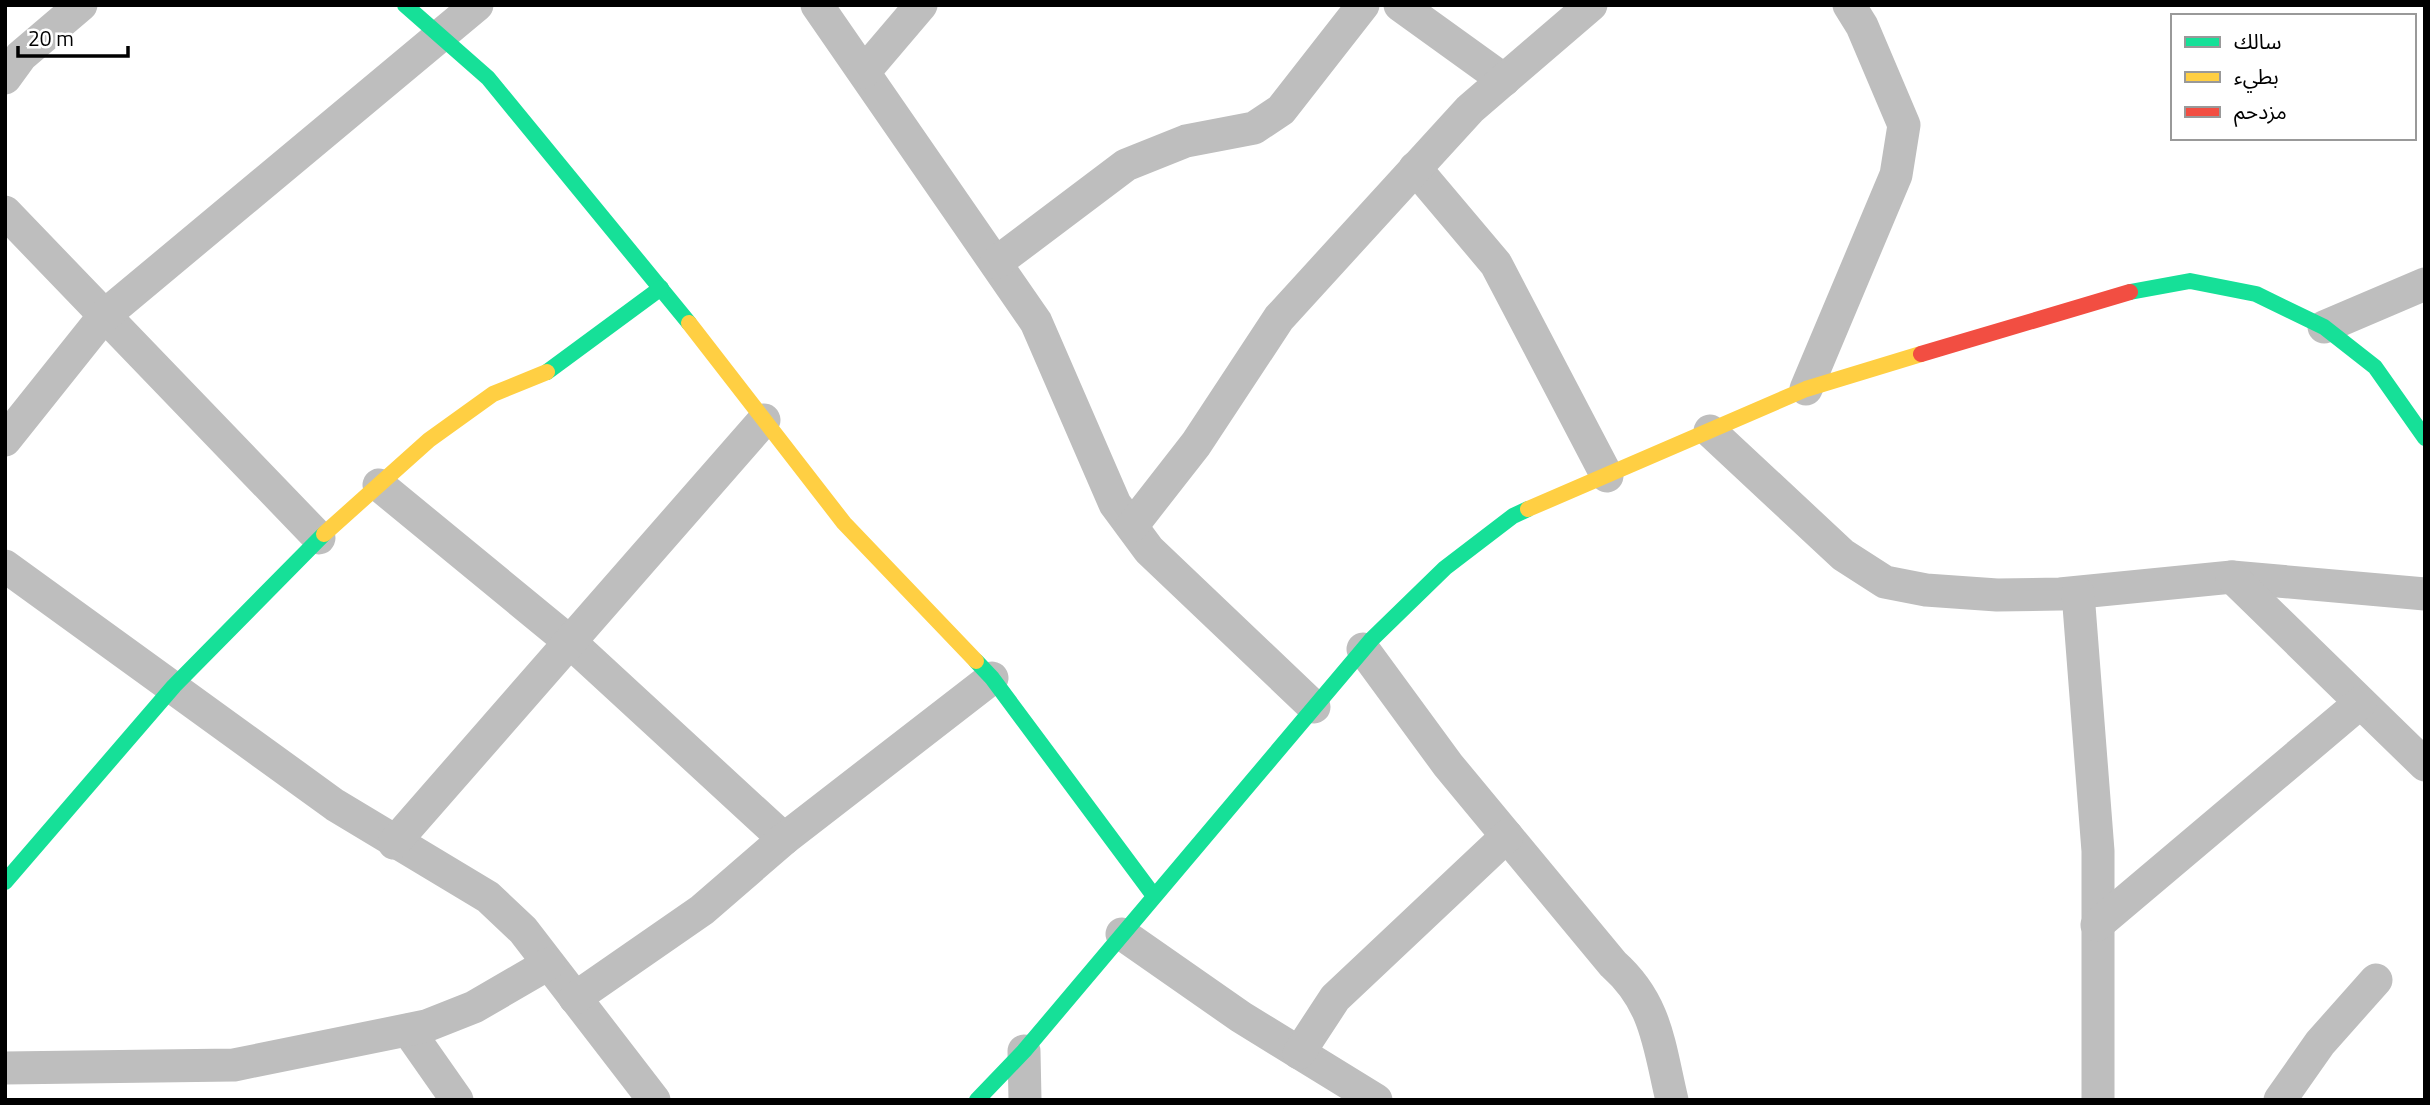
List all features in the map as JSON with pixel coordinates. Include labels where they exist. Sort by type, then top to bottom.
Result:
[{"type":"street","points":[[5,78],[21,56],[81,5]]},
{"type":"street","points":[[405,5],[488,78],[661,288],[844,523],[992,678],[1154,897]]},
{"type":"street","points":[[5,440],[104,316],[477,5]]},
{"type":"street","points":[[817,5],[1035,322],[1115,504],[1149,550],[1314,707]]},
{"type":"street","points":[[864,72],[922,5]]},
{"type":"street","points":[[996,263],[1126,165],[1185,141],[1254,128],[1281,110],[1363,5]]},
{"type":"street","points":[[1400,5],[1504,80]]},
{"type":"street","points":[[1132,526],[1196,444],[1268,332],[1470,109],[1591,5]]},
{"type":"street","points":[[1806,389],[1896,175],[1904,125],[1863,26],[1849,5]]},
{"type":"street","points":[[1415,168],[1496,264],[1607,476]]},
{"type":"street","points":[[5,212],[319,538]]},
{"type":"street","points":[[977,1100],[1024,1051],[1363,649],[1445,568],[1513,516],[1806,389],[2120,294],[2190,281],[2256,294],[2324,327],[2375,367],[2425,438]]},
{"type":"street","points":[[2324,327],[2425,284]]},
{"type":"street","points":[[5,882],[174,686],[319,538],[429,440],[493,394],[553,370],[661,288]]},
{"type":"street","points":[[394,843],[764,420]]},
{"type":"street","points":[[1710,431],[1843,555],[1885,582],[1926,590],[1997,594],[2078,593],[2232,577],[2425,594]]},
{"type":"street","points":[[379,485],[570,642],[784,839]]},
{"type":"street","points":[[5,566],[335,805],[394,843],[488,897],[523,930],[654,1100]]},
{"type":"street","points":[[2232,577],[2425,765]]},
{"type":"street","points":[[2078,593],[2098,851],[2098,1100]]},
{"type":"street","points":[[1363,649],[1448,765],[1614,964],[1634,982],[1648,1005],[1672,1100]]},
{"type":"street","points":[[575,998],[702,910],[784,839],[992,678]]},
{"type":"street","points":[[2097,925],[2360,703]]},
{"type":"street","points":[[1299,1052],[1335,998],[1507,835]]},
{"type":"street","points":[[1122,934],[1241,1017],[1376,1100]]},
{"type":"street","points":[[5,1068],[234,1065],[408,1030],[474,1007],[548,964]]},
{"type":"street","points":[[2280,1100],[2320,1043],[2376,980]]},
{"type":"street","points":[[408,1030],[457,1100]]},
{"type":"street","points":[[1024,1051],[1026,1100]]},
{"type":"traffic: fast","points":[[405,5],[488,78],[689,323]]},
{"type":"traffic: fast","points":[[2130,292],[2190,281],[2256,294],[2324,327],[2375,367],[2425,438]]},
{"type":"traffic: fast","points":[[547,372],[661,288]]},
{"type":"traffic: fast","points":[[977,1100],[1024,1051],[1372,639],[1445,568],[1513,516],[1528,509]]},
{"type":"traffic: fast","points":[[5,882],[174,686],[324,534]]},
{"type":"traffic: fast","points":[[976,661],[992,678],[1154,896]]},
{"type":"traffic: slow","points":[[689,323],[844,523],[976,661]]},
{"type":"traffic: slow","points":[[1528,509],[1806,389],[1921,354]]},
{"type":"traffic: slow","points":[[324,534],[429,440],[493,394],[547,372]]},
{"type":"traffic: jam","points":[[1921,354],[2130,292]]}]
